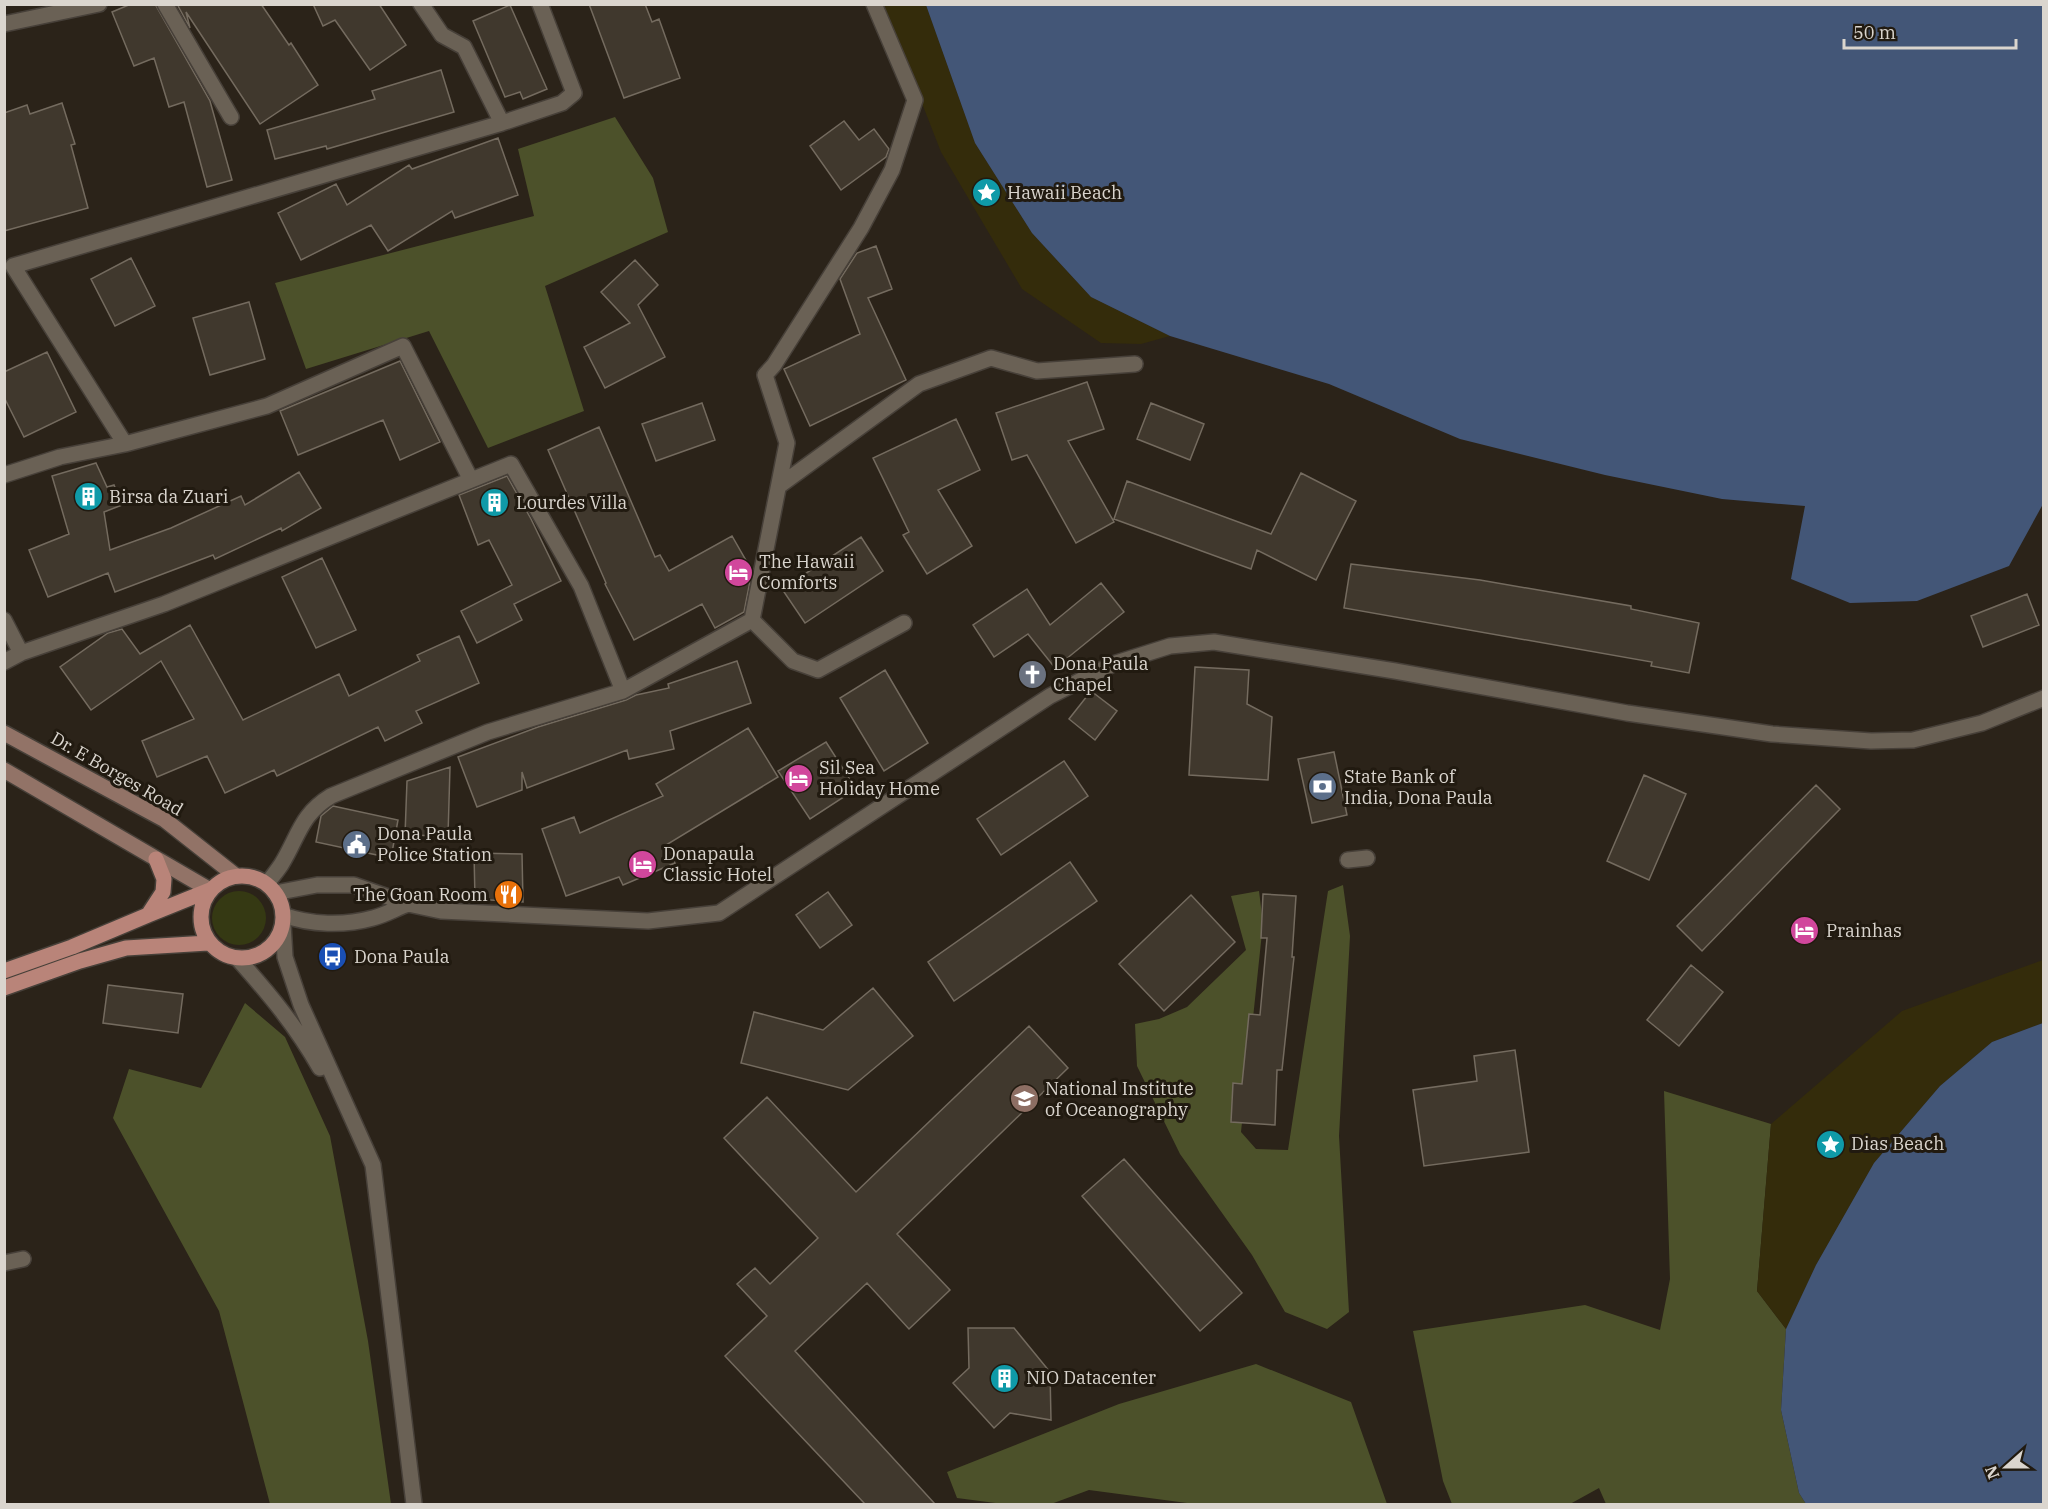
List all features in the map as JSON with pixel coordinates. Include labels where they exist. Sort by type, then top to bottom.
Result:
[{"type":"main road","name":"Dr. E Borges Road","points":[[4,733],[165,820],[236,876]]},
{"type":"main road","points":[[4,770],[210,890]]},
{"type":"main road","points":[[148,915],[163,892],[164,879],[156,859]]},
{"type":"main road","points":[[236,876],[254,878],[271,888],[281,903],[283,919],[279,936],[262,954],[251,958],[227,957],[208,943],[200,922],[204,900],[210,890],[219,882],[236,876]]},
{"type":"main road","points":[[4,971],[72,947],[210,890]]},
{"type":"main road","points":[[4,988],[126,948],[208,943]]},
{"type":"street","points":[[4,24],[99,4]]},
{"type":"street","points":[[165,4],[231,117]]},
{"type":"street","points":[[421,4],[442,35],[464,47],[502,123]]},
{"type":"street","points":[[125,444],[8,267],[502,123],[562,103],[574,93],[540,4]]},
{"type":"street","points":[[753,620],[787,443],[765,375],[774,365],[861,228],[892,170],[915,100],[874,4]]},
{"type":"street","points":[[4,475],[60,457],[125,444],[267,406],[403,346],[471,480]]},
{"type":"street","points":[[779,486],[919,384],[992,358],[1037,370],[1135,364]]},
{"type":"street","points":[[4,662],[21,653],[164,604],[511,464],[581,586],[623,691]]},
{"type":"street","points":[[4,620],[21,653]]},
{"type":"street","points":[[753,620],[623,691],[488,732],[332,795],[317,804],[306,816],[271,888],[354,885],[408,904],[441,911],[648,921],[719,913],[1050,696],[1113,664],[1170,646],[1214,642],[1395,671],[1627,713],[1772,734],[1871,741],[1913,740],[1971,726],[2043,698]]},
{"type":"street","points":[[753,620],[793,661],[818,670],[904,623]]},
{"type":"street","points":[[1348,860],[1367,858]]},
{"type":"street","points":[[408,904],[373,918],[344,922],[303,922],[283,919],[285,957],[301,1005],[373,1165],[414,1504]]},
{"type":"street","points":[[238,959],[281,1008],[306,1043],[373,1165]]},
{"type":"street","points":[[4,1263],[23,1259]]},
{"type":"green space","points":[[615,117],[653,178],[668,232],[545,286],[584,411],[488,448],[429,331],[306,369],[275,283],[534,216],[518,149]]},
{"type":"green space","points":[[1343,885],[1350,936],[1339,1136],[1349,1312],[1327,1329],[1285,1312],[1252,1255],[1180,1154],[1137,1066],[1135,1024],[1159,1019],[1187,1007],[1246,950],[1231,896],[1259,891],[1263,923],[1241,1132],[1256,1149],[1288,1150],[1328,891]]},
{"type":"green space","points":[[234,891],[244,891],[254,895],[262,903],[266,918],[262,933],[254,941],[244,945],[234,945],[224,941],[216,933],[212,923],[212,913],[216,903],[224,895]]},
{"type":"green space","points":[[245,1003],[285,1037],[330,1136],[368,1341],[391,1504],[270,1504],[219,1311],[113,1118],[129,1069],[201,1088]]},
{"type":"green space","points":[[1664,1091],[1771,1124],[1757,1291],[1786,1329],[1781,1410],[1799,1493],[1806,1504],[1606,1504],[1599,1488],[1570,1504],[1452,1504],[1443,1481],[1413,1331],[1585,1305],[1660,1330],[1670,1279]]},
{"type":"green space","points":[[1256,1364],[1351,1402],[1387,1504],[1188,1504],[1089,1490],[1051,1504],[1003,1504],[957,1498],[947,1472],[1119,1404]]},
{"type":"sand","name":"Hawaii Beach","points":[[887,4],[926,5],[975,143],[1032,233],[1091,297],[1170,336],[1141,344],[1101,343],[1022,289],[941,152],[884,6]]},
{"type":"sand","name":"Dias Beach","points":[[2043,960],[2043,1023],[1992,1042],[1940,1086],[1874,1163],[1816,1265],[1786,1329],[1757,1291],[1771,1124],[1902,1011]]},
{"type":"water","points":[[926,5],[2043,5],[2043,504],[2009,566],[1917,601],[1850,603],[1791,579],[1805,506],[1722,499],[1605,475],[1460,439],[1329,384],[1170,336],[1091,297],[1032,233],[975,143]]},
{"type":"water","points":[[2043,1023],[2043,1504],[1806,1504],[1799,1493],[1781,1410],[1786,1329],[1816,1265],[1874,1163],[1940,1086],[1992,1042]]},
{"type":"building","points":[[131,4],[155,4],[210,101],[232,180],[207,187],[184,102],[169,107],[154,58],[134,66],[112,12]]},
{"type":"building","points":[[177,4],[261,4],[289,45],[291,43],[318,85],[260,124],[186,12],[190,28]]},
{"type":"building","points":[[313,4],[379,4],[406,45],[370,70],[335,20],[323,26]]},
{"type":"building","points":[[589,4],[645,4],[652,22],[659,19],[680,78],[624,98]]},
{"type":"building","points":[[510,5],[547,89],[523,99],[520,92],[505,97],[473,21]]},
{"type":"building","points":[[441,70],[454,112],[327,149],[326,146],[275,159],[267,130],[375,99],[372,91]]},
{"type":"building","points":[[62,103],[75,144],[71,145],[88,208],[4,231],[4,113],[27,105],[30,114]]},
{"type":"building","points":[[844,121],[859,140],[874,129],[889,149],[886,157],[841,190],[810,146]]},
{"type":"building","points":[[498,138],[518,195],[455,218],[452,211],[388,251],[371,225],[301,260],[278,213],[336,184],[347,205],[409,165],[412,169]]},
{"type":"building","points":[[876,246],[892,289],[868,298],[906,380],[810,426],[784,369],[860,334],[840,279],[857,253]]},
{"type":"building","points":[[131,258],[155,306],[115,326],[91,279]]},
{"type":"building","points":[[635,260],[658,285],[638,305],[665,357],[605,388],[584,347],[630,323],[601,292]]},
{"type":"building","points":[[249,302],[265,359],[210,375],[193,318]]},
{"type":"building","points":[[47,352],[76,412],[24,437],[4,397],[4,372]]},
{"type":"building","points":[[400,361],[440,442],[400,460],[383,420],[298,455],[280,411]]},
{"type":"building","points":[[1087,382],[1104,429],[1068,441],[1114,522],[1076,543],[1027,455],[1012,460],[996,413]]},
{"type":"building","points":[[702,403],[715,440],[656,461],[642,424]]},
{"type":"building","points":[[1151,403],[1204,424],[1190,460],[1137,439]]},
{"type":"building","points":[[956,419],[980,470],[938,490],[972,546],[927,574],[903,535],[909,532],[873,458]]},
{"type":"building","points":[[599,427],[655,557],[660,555],[669,571],[732,536],[752,571],[744,612],[715,628],[702,604],[634,640],[605,584],[548,450]]},
{"type":"building","points":[[96,463],[107,487],[114,485],[122,505],[104,512],[110,550],[171,528],[241,496],[245,505],[299,472],[321,508],[282,531],[281,528],[215,559],[213,555],[115,592],[108,573],[48,597],[29,550],[69,534],[52,476]]},
{"type":"building","points":[[1301,473],[1356,501],[1316,580],[1257,550],[1251,569],[1114,519],[1127,481],[1271,534]]},
{"type":"building","points":[[507,476],[561,581],[514,604],[522,620],[477,643],[461,611],[512,585],[489,540],[478,545],[459,495]]},
{"type":"building","points":[[861,537],[883,571],[805,623],[782,589]]},
{"type":"building","points":[[322,558],[356,630],[316,648],[282,577]]},
{"type":"building","points":[[1351,564],[1480,580],[1631,606],[1631,609],[1699,623],[1689,673],[1651,666],[1652,662],[1344,608]]},
{"type":"building","points":[[1101,583],[1124,612],[1055,668],[1028,634],[994,657],[973,625],[1027,589],[1050,625]]},
{"type":"building","points":[[2027,594],[2039,625],[1983,647],[1971,616]]},
{"type":"building","points":[[190,625],[243,720],[339,674],[349,696],[420,661],[417,655],[459,636],[479,683],[416,711],[422,723],[385,741],[378,727],[277,776],[274,770],[225,793],[207,756],[157,777],[142,741],[194,719],[161,661],[91,710],[60,667],[108,633],[122,629],[140,654]]},
{"type":"building","points":[[737,661],[751,703],[670,731],[674,749],[629,759],[627,750],[527,788],[522,772],[522,790],[477,807],[458,757],[538,727],[636,695],[669,688],[668,684]]},
{"type":"building","points":[[1195,667],[1249,670],[1247,704],[1272,717],[1268,780],[1189,775]]},
{"type":"building","points":[[885,670],[928,743],[884,771],[840,698]]},
{"type":"building","points":[[1091,691],[1117,711],[1095,740],[1069,719]]},
{"type":"building","points":[[748,728],[778,777],[666,845],[675,863],[623,885],[619,877],[566,896],[542,829],[574,817],[580,833],[663,796],[656,784]]},
{"type":"building","points":[[826,742],[856,789],[810,819],[778,771]]},
{"type":"building","name":"State Bank of India, Dona Paula","points":[[1334,752],[1347,815],[1312,823],[1298,759]]},
{"type":"building","points":[[1064,761],[1088,796],[1001,855],[977,819]]},
{"type":"building","points":[[450,767],[448,836],[405,835],[407,781]]},
{"type":"building","points":[[1644,775],[1686,794],[1649,880],[1607,861]]},
{"type":"building","points":[[1816,785],[1840,809],[1702,951],[1677,926]]},
{"type":"building","points":[[333,806],[398,820],[391,858],[316,842],[321,816]]},
{"type":"building","points":[[474,853],[522,854],[523,902],[475,899]]},
{"type":"building","points":[[1070,862],[1097,901],[954,1001],[928,962]]},
{"type":"building","points":[[828,892],[852,925],[820,948],[796,915]]},
{"type":"building","points":[[1263,894],[1296,896],[1292,957],[1294,957],[1282,1070],[1277,1070],[1275,1125],[1231,1122],[1233,1083],[1242,1084],[1249,1014],[1260,1015],[1267,938],[1261,938]]},
{"type":"building","points":[[1191,895],[1235,942],[1164,1011],[1119,964]]},
{"type":"building","points":[[1691,965],[1723,992],[1679,1046],[1647,1020]]},
{"type":"building","points":[[108,985],[183,994],[178,1033],[103,1023]]},
{"type":"building","points":[[873,988],[913,1036],[848,1090],[741,1063],[754,1012],[823,1030]]},
{"type":"building","points":[[1029,1026],[1068,1068],[897,1234],[950,1290],[909,1329],[867,1283],[795,1351],[935,1504],[865,1504],[725,1356],[767,1316],[737,1284],[755,1268],[770,1284],[818,1238],[724,1138],[767,1097],[856,1192]]},
{"type":"building","points":[[1515,1050],[1529,1152],[1424,1166],[1413,1090],[1477,1081],[1474,1056]]},
{"type":"building","points":[[1124,1159],[1242,1293],[1200,1331],[1082,1196]]},
{"type":"building","name":"NIO Datacenter","points":[[968,1328],[1014,1328],[1050,1372],[1051,1420],[1010,1413],[994,1428],[953,1383],[969,1368]]},
{"type":"place","name":"Hawaii Beach","points":[[986,193]]},
{"type":"place","name":"Birsa da Zuari","points":[[88,497]]},
{"type":"place","name":"Lourdes Villa","points":[[495,503]]},
{"type":"place","name":"The Hawaii Comforts","points":[[738,572]]},
{"type":"place","name":"Dona Paula Chapel","points":[[1032,674]]},
{"type":"place","name":"Sil Sea Holiday Home","points":[[798,778]]},
{"type":"place","name":"State Bank of India, Dona Paula","points":[[1323,787]]},
{"type":"place","name":"Dona Paula Police Station","points":[[356,844]]},
{"type":"place","name":"Donapaula Classic Hotel","points":[[642,864]]},
{"type":"place","name":"The Goan Room","points":[[509,895]]},
{"type":"place","name":"Prainhas","points":[[1805,931]]},
{"type":"place","name":"Dona Paula","points":[[333,957]]},
{"type":"place","name":"National Institute of Oceanography","points":[[1024,1099]]},
{"type":"place","name":"Dias Beach","points":[[1830,1144]]},
{"type":"place","name":"NIO Datacenter","points":[[1005,1378]]}]
